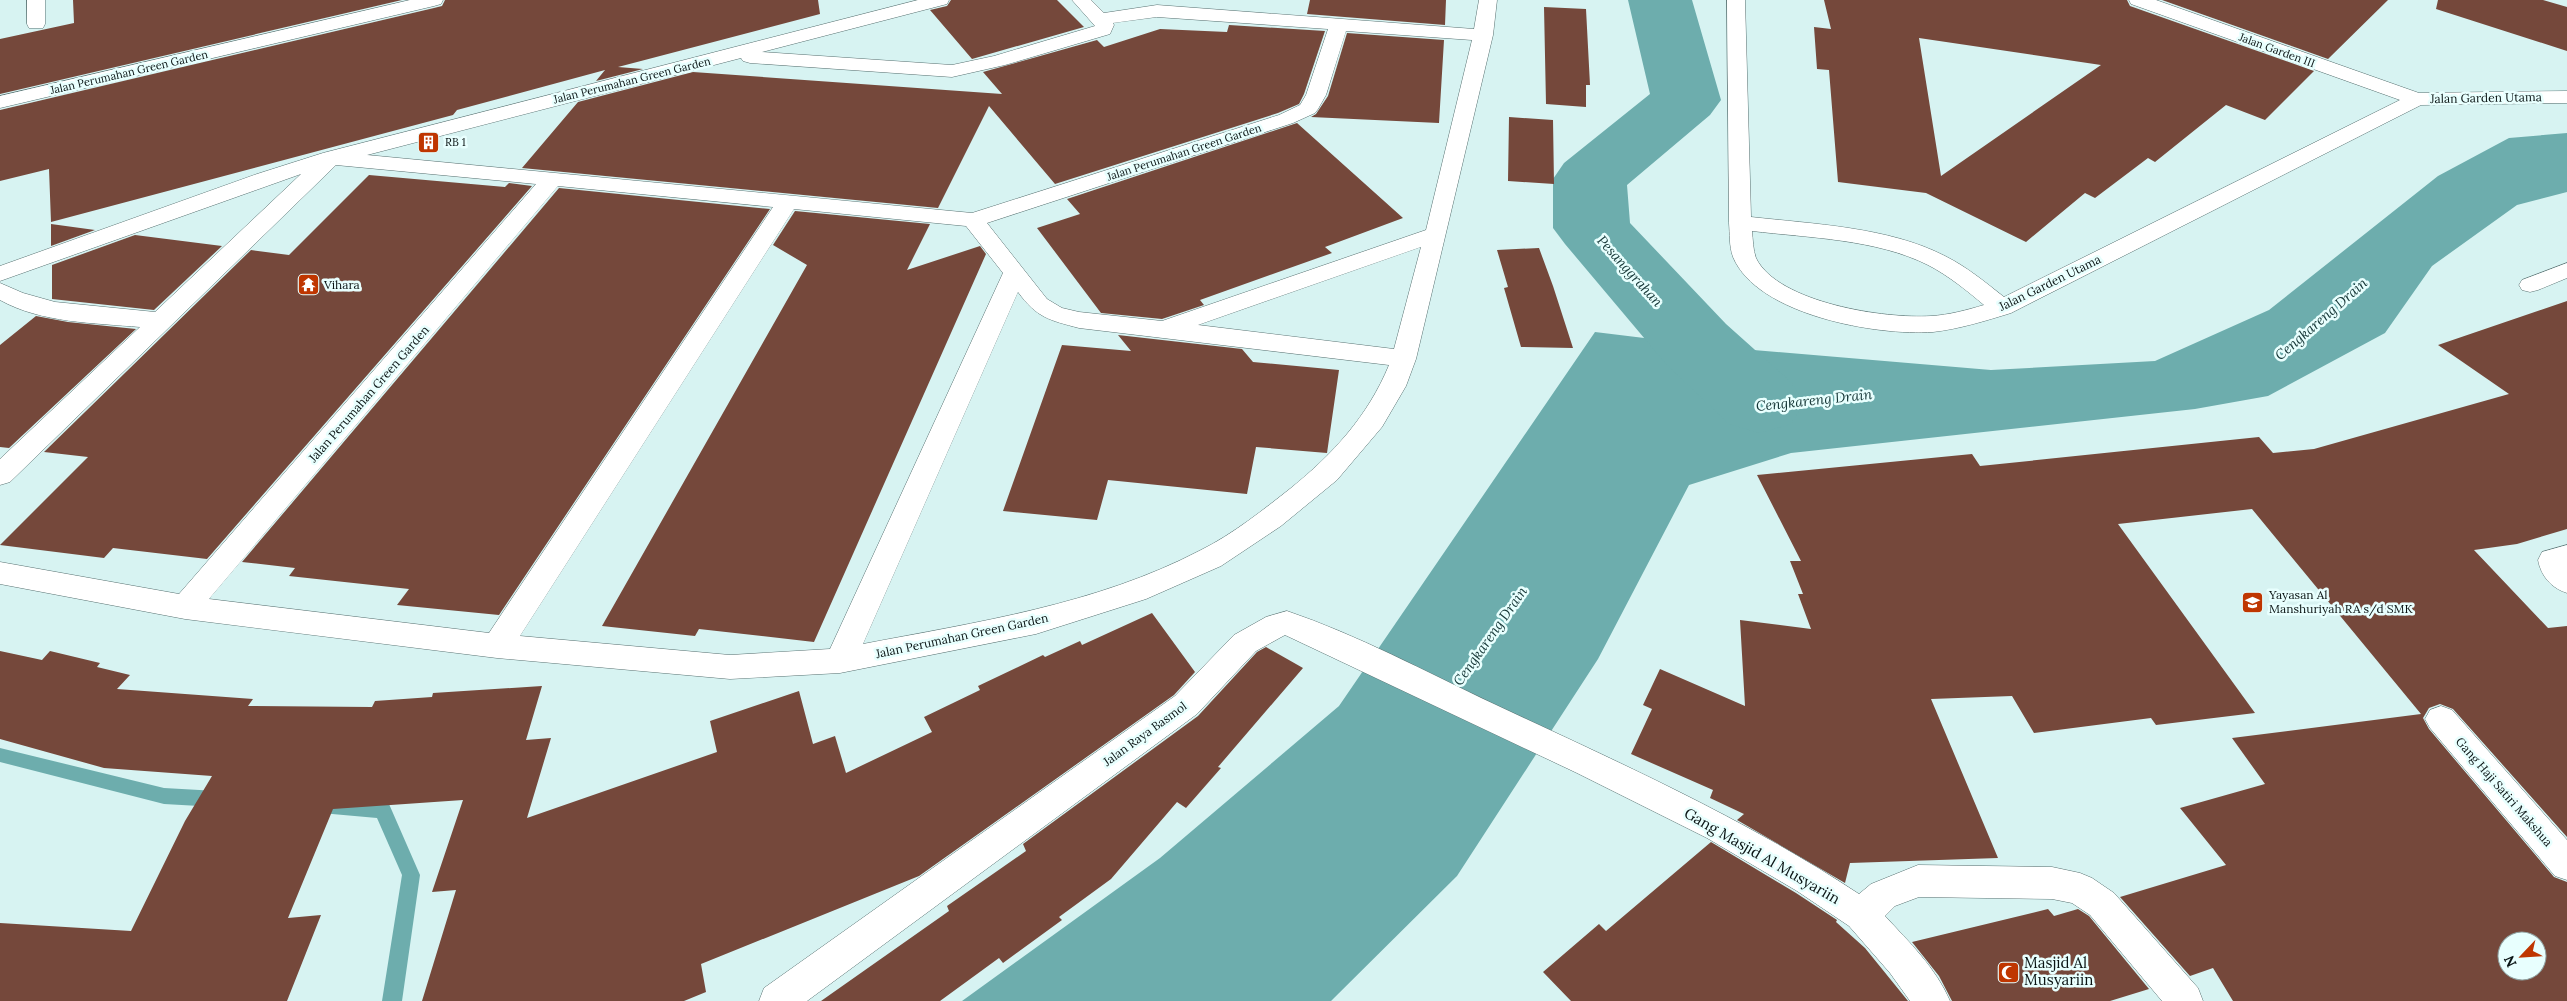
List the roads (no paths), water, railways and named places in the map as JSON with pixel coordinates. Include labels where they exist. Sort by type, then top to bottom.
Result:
[{"type":"street","points":[[36,0],[36,24]]},
{"type":"street","name":"Jalan Perumahan Green Garden","points":[[0,102],[434,0]]},
{"type":"street","name":"Jalan Perumahan Green Garden","points":[[0,274],[265,179],[331,158],[940,0]]},
{"type":"street","points":[[1081,0],[1101,19],[1157,11],[1483,35]]},
{"type":"street","name":"Jalan Perumahan Green Garden","points":[[0,573],[185,607],[497,646],[730,667],[840,661],[1036,622],[1136,591],[1211,558],[1271,519],[1328,473],[1368,427],[1393,386],[1404,358],[1436,234],[1483,35],[1488,0]]},
{"type":"street","name":"Jalan Garden Utama","points":[[1736,0],[1740,224],[1744,257],[1768,286],[1796,301],[1851,317],[1929,324],[1959,321],[2002,308],[2417,99],[2567,97]]},
{"type":"street","name":"Jalan Garden III","points":[[2138,0],[2417,99]]},
{"type":"street","name":"Jalan Perumahan Green Garden","points":[[729,55],[952,71],[998,61],[1096,34],[1103,30],[1105,25],[1101,19]]},
{"type":"street","name":"Jalan Perumahan Green Garden","points":[[0,475],[163,321],[331,158],[973,220],[1286,119],[1308,109],[1316,95],[1339,24]]},
{"type":"street","name":"Jalan Perumahan Green Garden","points":[[185,607],[552,180]]},
{"type":"street","points":[[497,646],[787,203]]},
{"type":"street","points":[[973,220],[1038,304],[1054,314],[1079,320],[1165,328],[1404,358]]},
{"type":"street","points":[[1740,224],[1847,236],[1900,248],[1933,259],[1957,272],[2002,308]]},
{"type":"street","points":[[1165,328],[1436,234]]},
{"type":"street","points":[[840,661],[1014,274]]},
{"type":"street","points":[[0,290],[7,295],[44,308],[163,321]]},
{"type":"street","points":[[2567,556],[2552,560],[2554,569],[2567,582]]},
{"type":"street","name":"Jalan Raya Basmol","points":[[777,1001],[1186,705],[1245,643],[1269,629],[1287,623],[1347,649],[1588,763]]},
{"type":"street","name":"Gang Haji Satiri Makshua","points":[[2441,719],[2567,865]]},
{"type":"street","name":"Gang Masjid Al Musyariin","points":[[1588,763],[1719,828],[1809,880],[1861,914],[1903,961],[1932,1001]]},
{"type":"street","points":[[1861,914],[1883,895],[1918,881],[2052,883],[2080,889],[2102,904],[2185,1001]]},
{"type":"lane","points":[[2530,285],[2567,270]]},
{"type":"water","name":"Cengkareng Drain","points":[[2567,133],[2567,192],[2517,205],[2432,266],[2385,333],[2268,396],[2195,409],[1791,453],[1689,485],[1598,659],[1457,876],[1331,1001],[962,1001],[1160,858],[1339,706],[1595,332],[1718,347],[1991,370],[2155,361],[2269,310],[2438,176],[2509,138]]},
{"type":"waterway","name":"Pesanggrahan","points":[[1660,0],[1686,100],[1590,179],[1592,228],[1696,344],[1760,403]]},
{"type":"waterway","points":[[0,755],[164,796],[217,799]]},
{"type":"waterway","points":[[327,807],[383,810],[411,875],[392,1001]]},
{"type":"place","name":"RB 1","points":[[429,142]]},
{"type":"place","name":"Vihara","points":[[308,285]]},
{"type":"place","name":"Yayasan Al Manshuriyah RA s/d SMK","points":[[2253,602]]},
{"type":"place","name":"Masjid Al Musyariin","points":[[2008,972]]}]
